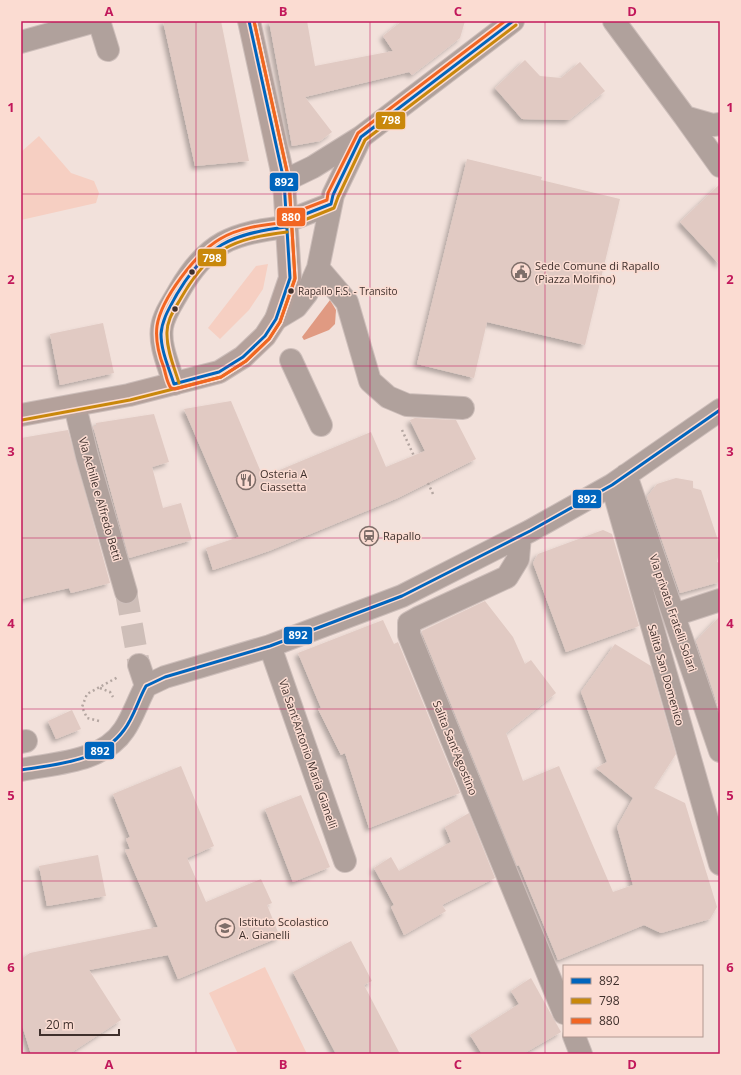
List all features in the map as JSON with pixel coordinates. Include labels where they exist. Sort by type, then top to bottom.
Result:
[{"type":"main road","points":[[21,415],[75,406],[174,384],[219,372],[243,357],[265,336],[276,319],[290,278],[290,249],[286,224],[284,181],[249,21]]},
{"type":"street","points":[[21,42],[96,21]]},
{"type":"street","points":[[99,21],[108,50]]},
{"type":"street","points":[[284,181],[314,167],[361,137],[487,29],[513,21]]},
{"type":"street","points":[[614,21],[720,166]]},
{"type":"street","points":[[685,117],[713,125],[720,124]]},
{"type":"street","points":[[276,319],[296,307],[307,293],[318,268],[333,195],[361,137]]},
{"type":"street","points":[[174,384],[163,343],[162,327],[168,310],[185,280],[200,259],[227,240],[256,230],[286,224],[331,204]]},
{"type":"street","points":[[318,268],[347,302],[370,381],[388,397],[407,404],[463,408]]},
{"type":"street","points":[[291,360],[321,425]]},
{"type":"street","name":"Via Achille e Alfredo Betti","points":[[75,406],[87,456],[126,592]]},
{"type":"street","points":[[21,770],[87,757],[106,748],[124,730],[146,686],[164,677],[270,646],[391,601],[520,536],[619,480],[720,410]]},
{"type":"street","name":"Via privata Fratelli Solari","points":[[619,480],[674,615],[720,751]]},
{"type":"street","name":"Salita San Domenico","points":[[619,480],[720,864]]},
{"type":"street","name":"Salita Sant'Agostino","points":[[520,536],[518,560],[507,577],[418,618],[410,623],[408,635],[563,1011]]},
{"type":"street","points":[[674,615],[720,600]]},
{"type":"street","name":"Via Sant'Antonio Maria Gianelli","points":[[270,646],[345,861]]},
{"type":"street","points":[[139,665],[146,686]]},
{"type":"street","points":[[574,1037],[581,1054]]},
{"type":"path","points":[[401,429],[414,456]]},
{"type":"path","points":[[428,483],[433,494]]},
{"type":"path","points":[[102,721],[87,718],[82,707],[87,694],[139,665]]},
{"type":"shaded area","points":[[39,136],[71,173],[94,181],[99,193],[96,203],[21,220],[21,152]]},
{"type":"shaded area","points":[[268,264],[263,289],[249,310],[220,339],[208,328],[256,266]]},
{"type":"shaded area","points":[[330,300],[336,310],[335,324],[329,330],[304,340],[302,337]]},
{"type":"shaded area","points":[[265,967],[307,1054],[238,1054],[209,993]]},
{"type":"building","points":[[163,21],[221,21],[249,161],[195,166]]},
{"type":"building","points":[[269,21],[307,21],[315,66],[393,51],[383,36],[402,21],[465,21],[460,38],[412,75],[409,72],[305,97],[332,132],[320,141],[292,146]]},
{"type":"building","points":[[525,60],[540,76],[561,78],[580,62],[605,91],[569,120],[522,119],[495,88]]},
{"type":"building","name":"Sede Comune di Rapallo (Piazza Molfino)","points":[[467,159],[542,177],[541,180],[620,199],[585,345],[487,322],[474,378],[417,364]]},
{"type":"building","points":[[720,184],[720,265],[680,222]]},
{"type":"building","points":[[103,323],[114,373],[60,385],[50,334]]},
{"type":"building","points":[[231,401],[263,477],[371,432],[386,467],[425,451],[410,420],[415,418],[456,420],[476,459],[398,498],[269,551],[213,570],[206,548],[239,537],[184,409]]},
{"type":"building","points":[[154,414],[169,462],[152,467],[163,508],[181,503],[192,540],[129,558],[93,426],[96,426],[96,423]]},
{"type":"building","points":[[68,430],[110,583],[71,593],[69,588],[21,599],[21,438]]},
{"type":"building","points":[[676,478],[693,481],[693,488],[701,490],[720,546],[717,562],[720,563],[720,582],[680,593],[647,497],[657,484]]},
{"type":"building","points":[[603,530],[612,534],[639,626],[566,652],[533,563],[538,554]]},
{"type":"building","points":[[485,601],[513,637],[525,664],[531,660],[556,693],[506,733],[523,781],[559,766],[613,892],[633,885],[617,827],[633,798],[596,768],[607,762],[581,692],[615,644],[651,666],[676,754],[654,788],[685,803],[717,907],[710,919],[661,933],[644,925],[558,960],[519,865],[517,866],[422,633],[422,631]]},
{"type":"building","points":[[720,616],[720,712],[696,641]]},
{"type":"building","points":[[383,620],[394,644],[398,642],[460,793],[369,828],[345,753],[341,755],[318,709],[321,708],[298,653]]},
{"type":"building","points":[[72,710],[81,729],[56,739],[48,721]]},
{"type":"building","points":[[181,766],[214,846],[187,858],[206,902],[261,879],[272,903],[267,905],[280,937],[178,979],[168,955],[89,970],[121,1020],[69,1054],[31,1054],[21,1022],[21,959],[30,953],[158,927],[125,850],[130,849],[126,839],[130,837],[113,794]]},
{"type":"building","points":[[301,795],[330,867],[293,882],[265,809]]},
{"type":"building","points":[[469,813],[495,878],[442,905],[446,911],[404,935],[391,907],[394,905],[374,868],[391,857],[399,871],[451,842],[445,827]]},
{"type":"building","points":[[98,855],[106,896],[47,906],[39,866]]},
{"type":"building","points":[[351,941],[372,981],[364,985],[400,1054],[336,1054],[293,972]]},
{"type":"building","points":[[531,978],[561,1032],[523,1054],[482,1054],[470,1035],[519,1004],[511,991]]},
{"type":"tunnel","points":[[126,592],[139,665]]},
{"type":"transit line","name":"892","points":[[249,21],[284,181],[290,278],[276,319],[265,336],[243,357],[219,372],[174,384],[162,347],[161,334],[169,308],[188,277],[210,253],[235,238],[286,227]]},
{"type":"transit line","name":"798","points":[[22,420],[130,400],[221,377],[246,361],[269,339],[280,322],[295,278],[289,181],[254,21]]},
{"type":"transit line","name":"880","points":[[254,21],[289,180],[295,279],[280,322],[269,339],[246,361],[221,377],[175,389],[171,388],[159,353],[157,326],[160,315],[172,290],[201,255],[220,239],[234,232],[258,226],[282,223]]},
{"type":"transit line","name":"880","points":[[283,217],[327,200],[328,193],[358,133],[505,21]]},
{"type":"transit line","name":"892","points":[[285,222],[331,204],[333,195],[361,137],[513,21]]},
{"type":"transit line","name":"798","points":[[287,227],[334,208],[365,140],[516,25]]},
{"type":"transit line","name":"798","points":[[179,383],[169,353],[167,330],[173,311],[191,281],[212,257],[224,249],[251,238],[287,232]]},
{"type":"transit line","name":"892","points":[[146,686],[165,677],[270,646],[402,596],[530,531],[612,485],[720,410]]},
{"type":"transit line","name":"892","points":[[21,770],[77,760],[103,749],[114,741],[124,730],[146,686]]},
{"type":"place","name":"Sede Comune di Rapallo (Piazza Molfino)","points":[[521,272]]},
{"type":"place","name":"Rapallo F.S. - Transito","points":[[291,291]]},
{"type":"place","name":"Osteria A Ciassetta","points":[[246,480]]},
{"type":"place","name":"Rapallo","points":[[369,536]]},
{"type":"place","name":"Istituto Scolastico A. Gianelli","points":[[225,928]]}]
